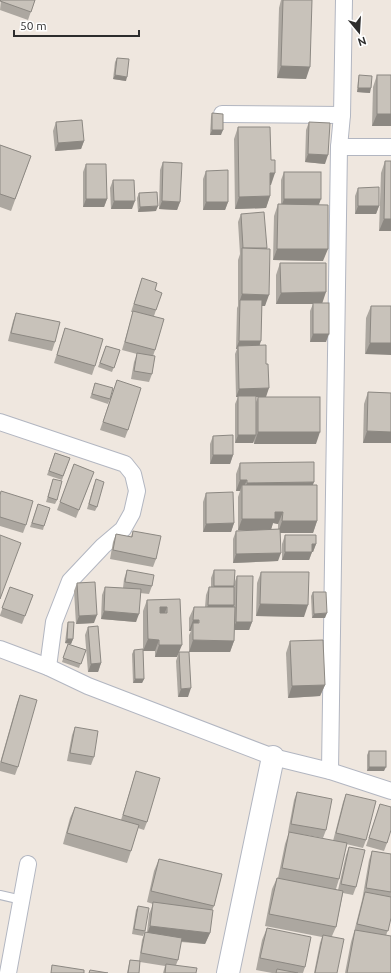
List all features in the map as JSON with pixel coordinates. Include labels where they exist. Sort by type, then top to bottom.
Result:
[{"type":"street","points":[[330,771],[339,147],[342,115],[344,0]]},
{"type":"street","points":[[222,114],[342,115]]},
{"type":"street","points":[[339,147],[391,147]]},
{"type":"street","points":[[0,422],[125,464],[133,474],[137,491],[132,513],[123,529],[102,546],[70,581],[54,622],[48,667]]},
{"type":"street","points":[[0,649],[48,667],[88,686],[273,757],[330,771],[391,791]]},
{"type":"street","points":[[228,973],[273,757]]},
{"type":"street","points":[[8,973],[28,864]]},
{"type":"lane","points":[[0,895],[22,900]]},
{"type":"building","points":[[35,0],[31,12],[0,1]]},
{"type":"building","points":[[283,0],[312,0],[310,67],[281,66]]},
{"type":"building","points":[[117,58],[129,59],[127,77],[115,75]]},
{"type":"building","points":[[359,75],[372,76],[371,88],[358,88]]},
{"type":"building","points":[[377,75],[391,75],[391,114],[377,114]]},
{"type":"building","points":[[212,113],[223,114],[223,130],[212,130]]},
{"type":"building","points":[[82,120],[84,141],[58,143],[56,122]]},
{"type":"building","points":[[309,122],[330,123],[328,155],[308,154]]},
{"type":"building","points":[[238,127],[270,127],[271,160],[275,160],[275,173],[270,173],[270,196],[239,197]]},
{"type":"building","points":[[0,145],[31,156],[15,199],[0,194]]},
{"type":"building","points":[[385,161],[391,161],[391,219],[384,219]]},
{"type":"building","points":[[163,162],[182,163],[180,202],[162,201]]},
{"type":"building","points":[[86,164],[106,164],[107,199],[86,199]]},
{"type":"building","points":[[228,170],[228,202],[206,202],[206,171]]},
{"type":"building","points":[[284,172],[321,172],[321,199],[284,199]]},
{"type":"building","points":[[113,180],[134,180],[135,201],[114,201]]},
{"type":"building","points":[[379,187],[379,206],[358,206],[358,188]]},
{"type":"building","points":[[157,192],[158,206],[140,207],[139,193]]},
{"type":"building","points":[[278,204],[328,205],[328,249],[277,249]]},
{"type":"building","points":[[264,212],[267,248],[243,248],[241,214]]},
{"type":"building","points":[[242,248],[270,249],[269,295],[242,294]]},
{"type":"building","points":[[280,263],[326,263],[326,292],[281,293]]},
{"type":"building","points":[[142,278],[157,283],[155,290],[162,293],[156,310],[134,304]]},
{"type":"building","points":[[240,300],[262,300],[261,341],[239,341]]},
{"type":"building","points":[[313,303],[329,303],[329,334],[313,334]]},
{"type":"building","points":[[371,306],[391,306],[391,343],[370,343]]},
{"type":"building","points":[[133,311],[164,319],[155,350],[125,342]]},
{"type":"building","points":[[16,313],[60,322],[55,342],[11,333]]},
{"type":"building","points":[[65,328],[103,339],[95,366],[57,355]]},
{"type":"building","points":[[266,345],[266,364],[268,364],[269,388],[239,389],[238,346]]},
{"type":"building","points":[[106,346],[120,350],[114,368],[100,363]]},
{"type":"building","points":[[137,353],[155,356],[152,374],[134,371]]},
{"type":"building","points":[[117,380],[141,388],[128,430],[103,422]]},
{"type":"building","points":[[95,383],[113,388],[110,399],[92,394]]},
{"type":"building","points":[[368,392],[391,393],[391,432],[367,431]]},
{"type":"building","points":[[238,396],[256,396],[256,435],[238,435]]},
{"type":"building","points":[[258,397],[320,397],[320,432],[258,432]]},
{"type":"building","points":[[233,435],[233,455],[213,455],[213,436]]},
{"type":"building","points":[[55,453],[70,458],[63,476],[49,471]]},
{"type":"building","points":[[314,462],[314,482],[247,483],[247,480],[240,480],[240,463]]},
{"type":"building","points":[[74,464],[94,472],[79,510],[60,502]]},
{"type":"building","points":[[53,479],[62,481],[57,500],[48,497]]},
{"type":"building","points":[[96,479],[104,482],[97,507],[89,504]]},
{"type":"building","points":[[242,485],[317,485],[317,521],[282,521],[283,512],[275,512],[275,519],[242,519]]},
{"type":"building","points":[[1,491],[33,501],[26,525],[0,517]]},
{"type":"building","points":[[233,492],[234,523],[206,524],[206,493]]},
{"type":"building","points":[[38,504],[50,508],[44,526],[32,523]]},
{"type":"building","points":[[280,529],[281,553],[236,554],[236,531]]},
{"type":"building","points":[[133,531],[161,536],[156,559],[113,550],[116,534],[132,537]]},
{"type":"building","points":[[0,535],[21,543],[0,599]]},
{"type":"building","points":[[285,535],[316,535],[316,544],[312,544],[312,552],[285,552]]},
{"type":"building","points":[[127,570],[154,575],[152,586],[125,582]]},
{"type":"building","points":[[214,570],[235,570],[234,586],[214,586]]},
{"type":"building","points":[[261,572],[309,572],[308,605],[260,604]]},
{"type":"building","points":[[237,576],[253,576],[252,622],[236,622]]},
{"type":"building","points":[[95,582],[97,615],[79,616],[77,583]]},
{"type":"building","points":[[10,587],[33,595],[25,616],[2,608]]},
{"type":"building","points":[[105,587],[141,589],[139,614],[104,611]]},
{"type":"building","points":[[209,587],[234,587],[234,605],[208,605]]},
{"type":"building","points":[[313,592],[326,592],[327,613],[314,614]]},
{"type":"building","points":[[180,599],[182,645],[159,645],[159,640],[148,639],[147,600]],"holes":[[[160,607],[167,607],[167,613],[160,613]]]},
{"type":"building","points":[[194,607],[235,607],[234,641],[193,640],[193,623],[199,623],[199,620],[193,620]]},
{"type":"building","points":[[68,622],[74,622],[73,639],[67,639]]},
{"type":"building","points":[[98,626],[101,663],[91,664],[88,627]]},
{"type":"building","points":[[323,640],[325,685],[292,686],[290,641]]},
{"type":"building","points":[[68,644],[86,650],[81,664],[63,658]]},
{"type":"building","points":[[143,649],[144,679],[135,679],[134,650]]},
{"type":"building","points":[[179,652],[189,652],[191,688],[181,689]]},
{"type":"building","points":[[20,695],[37,700],[18,767],[1,762]]},
{"type":"building","points":[[75,727],[98,731],[94,757],[70,753]]},
{"type":"building","points":[[369,751],[386,751],[386,767],[369,767]]},
{"type":"building","points":[[136,771],[160,778],[147,822],[123,815]]},
{"type":"building","points":[[297,792],[332,799],[326,830],[291,824]]},
{"type":"building","points":[[346,794],[376,801],[366,840],[336,833]]},
{"type":"building","points":[[380,804],[391,807],[391,830],[387,843],[369,838]]},
{"type":"building","points":[[75,807],[139,825],[131,851],[67,833]]},
{"type":"building","points":[[289,832],[347,843],[339,879],[282,868]]},
{"type":"building","points":[[349,847],[365,850],[356,887],[341,884]]},
{"type":"building","points":[[372,851],[391,854],[391,892],[366,888]]},
{"type":"building","points":[[159,859],[222,874],[214,906],[151,891]]},
{"type":"building","points":[[277,878],[343,891],[336,927],[269,914]]},
{"type":"building","points":[[365,892],[391,897],[391,918],[388,931],[357,924]]},
{"type":"building","points":[[153,902],[213,910],[210,933],[150,926]]},
{"type":"building","points":[[138,906],[149,908],[145,931],[134,929]]},
{"type":"building","points":[[267,928],[311,937],[305,967],[260,958]]},
{"type":"building","points":[[355,930],[391,936],[391,973],[347,973]]},
{"type":"building","points":[[145,932],[182,938],[178,960],[141,953]]},
{"type":"building","points":[[323,935],[344,939],[337,973],[315,973]]},
{"type":"building","points":[[130,960],[140,961],[139,973],[128,973]]},
{"type":"building","points":[[166,964],[197,968],[196,973],[165,973]]},
{"type":"building","points":[[52,965],[84,970],[84,973],[51,973]]},
{"type":"building","points":[[277,969],[298,973],[276,973]]},
{"type":"building","points":[[90,970],[108,973],[89,973]]}]
